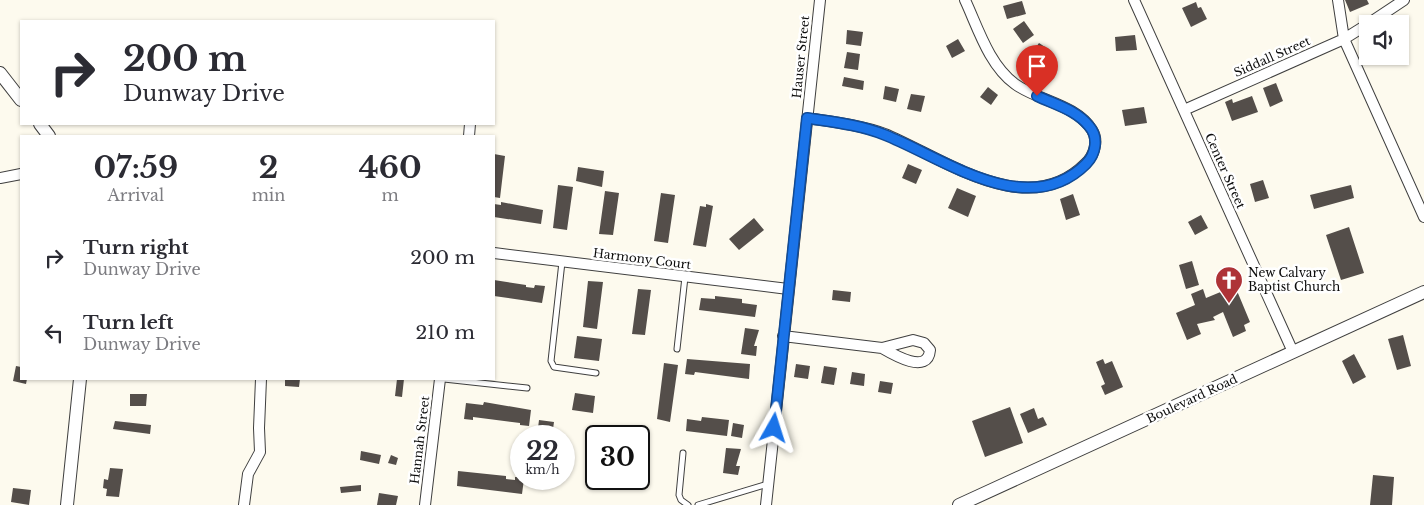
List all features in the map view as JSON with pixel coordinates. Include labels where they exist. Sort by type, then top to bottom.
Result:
[{"type":"street","name":"Hauser Street","points":[[766,505],[820,0]]},
{"type":"street","points":[[807,118],[884,134],[966,174],[1001,185],[1036,186],[1062,179],[1079,170],[1088,161],[1094,150],[1095,138],[1091,128],[1080,116],[1026,91],[1004,74],[992,57],[965,0]]},
{"type":"street","name":"Center Street","points":[[1134,0],[1293,352]]},
{"type":"street","points":[[1338,0],[1344,39],[1424,216]]},
{"type":"street","name":"Siddall Street","points":[[1382,15],[1404,0]]},
{"type":"street","name":"Siddall Street","points":[[1184,110],[1344,39],[1359,30]]},
{"type":"street","points":[[0,73],[20,99]]},
{"type":"street","points":[[0,178],[20,174]]},
{"type":"street","name":"Harmony Court","points":[[495,253],[788,290]]},
{"type":"street","name":"Boulevard Road","points":[[959,505],[977,501],[1424,292]]},
{"type":"street","points":[[783,336],[882,348]]},
{"type":"street","points":[[67,505],[80,380]]},
{"type":"street","points":[[244,505],[248,474],[260,452],[259,428],[262,380]]},
{"type":"street","name":"Hannah Street","points":[[425,505],[440,380]]},
{"type":"lane","points":[[562,262],[551,362],[554,367],[596,373]]},
{"type":"lane","points":[[677,349],[685,277]]},
{"type":"lane","points":[[453,380],[527,388]]},
{"type":"lane","points":[[683,453],[679,495],[680,500],[688,505]]},
{"type":"lane","points":[[698,505],[768,484]]},
{"type":"building","points":[[1345,0],[1367,0],[1369,4],[1350,12]]},
{"type":"building","points":[[1022,1],[1026,14],[1007,19],[1003,6]]},
{"type":"building","points":[[1196,2],[1198,8],[1201,7],[1207,19],[1191,27],[1182,8]]},
{"type":"building","points":[[1024,21],[1034,35],[1023,43],[1013,29]]},
{"type":"building","points":[[847,30],[863,32],[861,46],[846,44]]},
{"type":"building","points":[[1135,35],[1137,50],[1116,51],[1115,37]]},
{"type":"building","points":[[958,39],[965,51],[952,58],[946,46]]},
{"type":"building","points":[[1039,43],[1051,51],[1043,62],[1031,54]]},
{"type":"building","points":[[847,52],[860,54],[858,70],[844,68]]},
{"type":"building","points":[[844,77],[864,81],[863,90],[842,86]]},
{"type":"building","points":[[1276,83],[1283,101],[1270,107],[1263,88]]},
{"type":"building","points":[[885,86],[899,89],[896,102],[883,99]]},
{"type":"building","points":[[988,87],[998,95],[991,105],[980,97]]},
{"type":"building","points":[[911,94],[925,96],[921,112],[907,109]]},
{"type":"building","points":[[1252,96],[1258,112],[1232,121],[1225,102],[1232,99],[1233,103]]},
{"type":"building","points":[[1144,107],[1147,123],[1125,126],[1122,110]]},
{"type":"building","points":[[495,154],[505,156],[500,198],[495,197]]},
{"type":"building","points":[[908,164],[922,170],[916,184],[902,178]]},
{"type":"building","points":[[578,167],[604,171],[602,187],[576,181]]},
{"type":"building","points":[[1263,180],[1269,198],[1255,202],[1250,184]]},
{"type":"building","points":[[558,185],[573,187],[567,230],[553,228]]},
{"type":"building","points":[[1351,185],[1354,198],[1314,209],[1310,195]]},
{"type":"building","points":[[957,188],[976,196],[968,217],[948,208]]},
{"type":"building","points":[[605,191],[619,193],[613,235],[599,234]]},
{"type":"building","points":[[661,193],[675,195],[668,243],[654,241]]},
{"type":"building","points":[[1073,194],[1080,215],[1066,220],[1060,199]]},
{"type":"building","points":[[501,202],[543,210],[541,224],[495,217],[495,204],[501,205]]},
{"type":"building","points":[[706,204],[713,206],[706,247],[693,245],[700,206],[706,207]]},
{"type":"building","points":[[1201,215],[1208,228],[1195,235],[1188,222]]},
{"type":"building","points":[[754,218],[764,230],[739,250],[729,239]]},
{"type":"building","points":[[1349,227],[1364,273],[1341,280],[1326,235]]},
{"type":"building","points":[[1192,261],[1199,285],[1186,289],[1179,265]]},
{"type":"building","points":[[495,280],[534,288],[535,285],[545,286],[542,303],[495,296]]},
{"type":"building","points":[[588,281],[603,282],[597,329],[583,327]]},
{"type":"building","points":[[1235,286],[1250,322],[1244,325],[1246,331],[1233,337],[1223,312],[1213,317],[1215,320],[1197,324],[1201,334],[1187,340],[1176,313],[1195,305],[1191,294],[1203,289],[1206,298]]},
{"type":"building","points":[[638,289],[651,290],[645,335],[632,334]]},
{"type":"building","points":[[833,290],[851,292],[850,302],[832,300]]},
{"type":"building","points":[[715,296],[742,299],[742,303],[757,305],[755,317],[699,310],[701,298],[715,299]]},
{"type":"building","points":[[745,328],[759,330],[754,346],[757,346],[756,356],[741,354]]},
{"type":"building","points":[[1403,335],[1411,366],[1397,370],[1388,339]]},
{"type":"building","points":[[577,336],[602,339],[599,361],[574,358]]},
{"type":"building","points":[[1354,354],[1366,377],[1353,384],[1342,361]]},
{"type":"building","points":[[687,359],[750,364],[749,379],[695,372],[694,375],[685,374]]},
{"type":"building","points":[[1103,359],[1105,364],[1112,361],[1123,387],[1105,395],[1101,386],[1105,384],[1096,362]]},
{"type":"building","points":[[664,363],[678,365],[670,422],[657,419]]},
{"type":"building","points":[[796,364],[810,366],[808,379],[794,377]]},
{"type":"building","points":[[16,366],[20,367],[20,380],[27,380],[26,384],[13,381]]},
{"type":"building","points":[[824,366],[837,368],[834,385],[821,383]]},
{"type":"building","points":[[852,372],[865,374],[864,386],[850,384]]},
{"type":"building","points":[[285,380],[300,380],[299,387],[285,386]]},
{"type":"building","points":[[397,380],[404,380],[402,397],[395,396]]},
{"type":"building","points":[[880,381],[893,383],[891,394],[878,392]]},
{"type":"building","points":[[575,393],[595,396],[593,413],[572,410]]},
{"type":"building","points":[[130,394],[147,394],[146,406],[130,406]]},
{"type":"building","points":[[484,402],[531,410],[529,425],[473,417],[473,420],[464,419],[466,403],[483,405]]},
{"type":"building","points":[[1010,407],[1023,443],[985,457],[972,421]]},
{"type":"building","points":[[1034,408],[1038,419],[1043,417],[1047,425],[1028,433],[1020,414]]},
{"type":"building","points":[[702,417],[729,420],[727,436],[686,431],[687,419],[701,421]]},
{"type":"building","points":[[539,420],[554,422],[554,425],[538,425]]},
{"type":"building","points":[[115,421],[151,425],[150,434],[113,429]]},
{"type":"building","points":[[733,423],[744,425],[742,438],[731,436]]},
{"type":"building","points":[[726,448],[741,449],[736,466],[740,466],[738,475],[723,473]]},
{"type":"building","points":[[361,451],[381,455],[379,464],[360,460]]},
{"type":"building","points":[[391,455],[398,458],[396,465],[388,463]]},
{"type":"building","points":[[110,468],[123,469],[119,497],[106,496],[107,489],[103,488],[104,479],[108,480]]},
{"type":"building","points":[[458,471],[506,476],[506,479],[510,479],[510,490],[523,490],[522,494],[457,486]]},
{"type":"building","points":[[1373,475],[1394,477],[1392,505],[1370,505]]},
{"type":"building","points":[[361,485],[361,491],[341,493],[340,487]]},
{"type":"building","points":[[13,488],[31,490],[29,505],[11,502]]},
{"type":"building","points":[[379,493],[398,496],[396,505],[377,505]]},
{"type":"place","name":"New Calvary Baptist Church","points":[[1229,304]]},
{"type":"route","points":[[774,428],[807,118],[873,130],[918,149],[966,174],[1001,185],[1016,187],[1036,186],[1054,182],[1079,170],[1092,156],[1095,144],[1094,133],[1080,116],[1037,96]]}]
